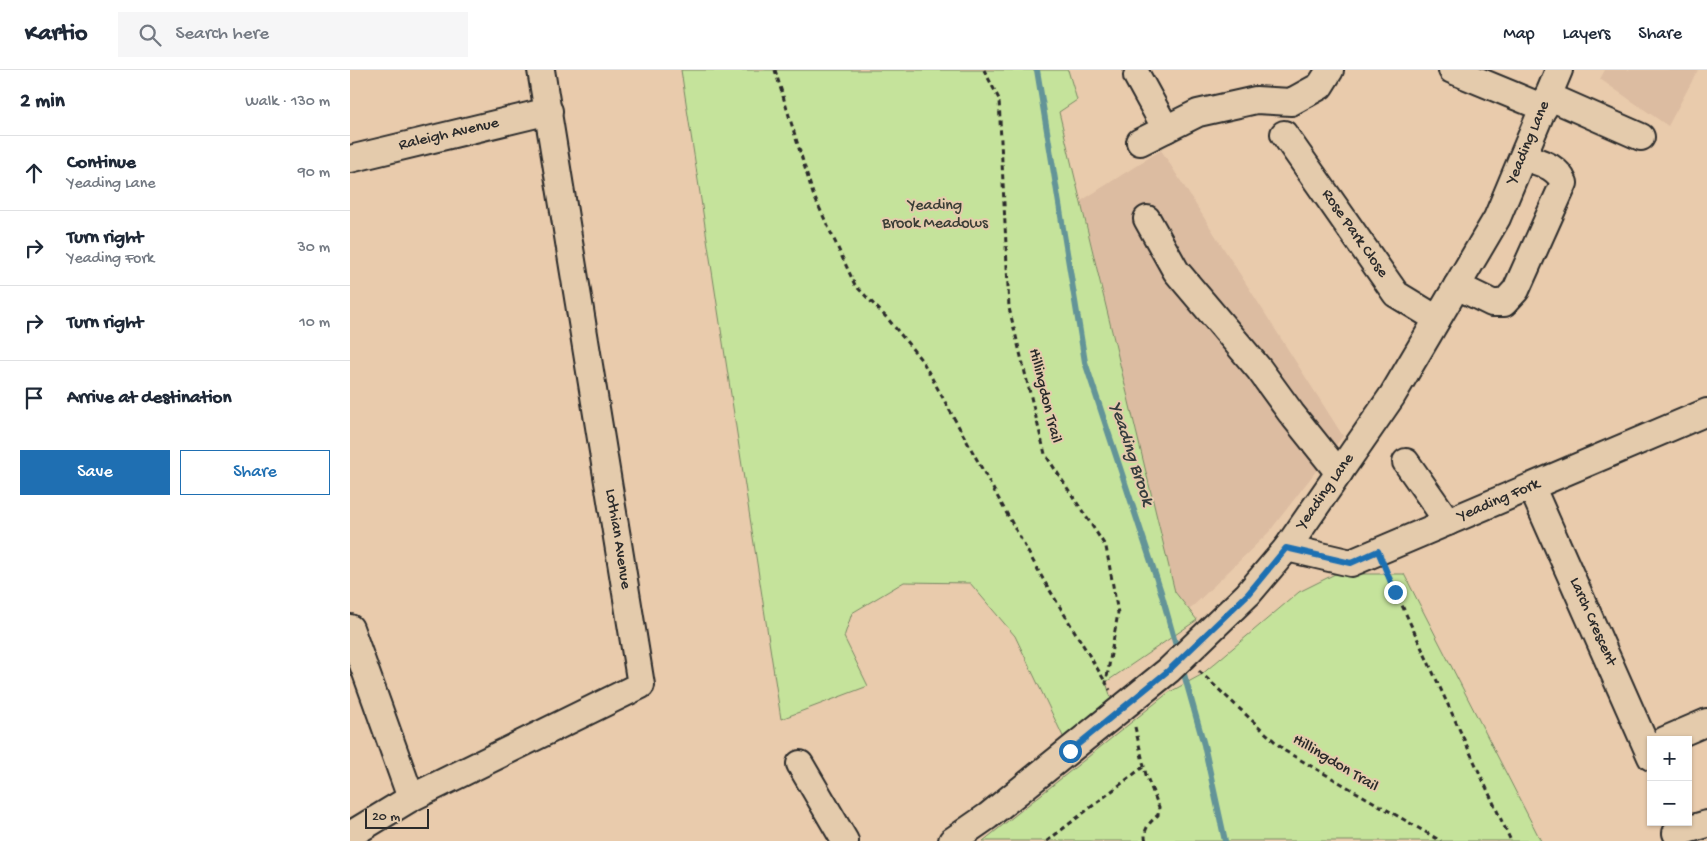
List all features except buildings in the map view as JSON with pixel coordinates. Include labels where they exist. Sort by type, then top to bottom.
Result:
[{"type":"street","name":"Lothian Avenue","points":[[350,835],[411,798],[641,685],[542,70]]},
{"type":"street","points":[[1140,142],[1198,113],[1256,100],[1291,102],[1320,86],[1330,70]]},
{"type":"street","points":[[1452,70],[1486,77],[1546,102],[1641,137]]},
{"type":"street","name":"Yeading Lane","points":[[952,841],[988,816],[1169,670],[1248,594],[1286,548],[1392,396],[1497,218],[1559,70]]},
{"type":"street","points":[[1137,76],[1166,129]]},
{"type":"street","name":"Raleigh Avenue","points":[[350,159],[549,112]]},
{"type":"street","name":"Rose Park Close","points":[[1284,134],[1396,294],[1437,319]]},
{"type":"street","points":[[1457,286],[1492,303],[1504,303],[1516,290],[1564,183],[1560,173],[1548,165],[1524,157]]},
{"type":"street","points":[[1147,219],[1176,271],[1259,369],[1339,473]]},
{"type":"street","name":"Yeading Fork","points":[[1286,548],[1351,563],[1532,488],[1707,412]]},
{"type":"street","points":[[1406,462],[1448,522]]},
{"type":"street","name":"Larch Crescent","points":[[1532,488],[1648,736]]},
{"type":"street","points":[[350,628],[411,798]]},
{"type":"street","points":[[1677,736],[1707,722]]},
{"type":"street","points":[[800,764],[845,841]]},
{"type":"street","points":[[1676,832],[1707,824]]},
{"type":"path","points":[[775,70],[814,194],[855,285],[888,319],[923,362],[1043,580],[1106,683],[1126,706],[1153,797],[1159,807],[1158,815],[1150,822],[1144,836],[1146,841]]},
{"type":"path","name":"Hillingdon Trail","points":[[984,70],[999,99],[1009,308],[1045,454],[1106,547],[1118,614],[1106,683]]},
{"type":"path","points":[[1378,551],[1511,841]]},
{"type":"path","name":"Hillingdon Trail","points":[[1187,652],[1201,675],[1285,751],[1441,841]]},
{"type":"path","points":[[1047,841],[1143,766]]},
{"type":"shaded area","points":[[1605,70],[1698,70],[1668,126],[1600,79]]},
{"type":"shaded area","points":[[1161,150],[1343,436],[1269,532],[1189,610],[1175,592],[1081,201]]},
{"type":"green space","name":"Yeading Brook Meadows","points":[[681,70],[1068,70],[1077,100],[1059,112],[1175,592],[1197,620],[1106,682],[1114,708],[1070,751],[1015,636],[970,583],[904,582],[852,613],[844,637],[868,686],[781,719]]},
{"type":"green space","points":[[1335,574],[1404,574],[1541,841],[983,841],[1168,693],[1201,675],[1299,592]]},
{"type":"waterway","name":"Yeading Brook","points":[[1037,70],[1085,362],[1161,592],[1178,653]]},
{"type":"waterway","name":"Yeading Brook","points":[[1182,667],[1204,745],[1225,841]]},
{"type":"route","points":[[1070,751],[1169,670],[1248,594],[1286,548],[1351,563],[1378,551],[1395,592]]}]
